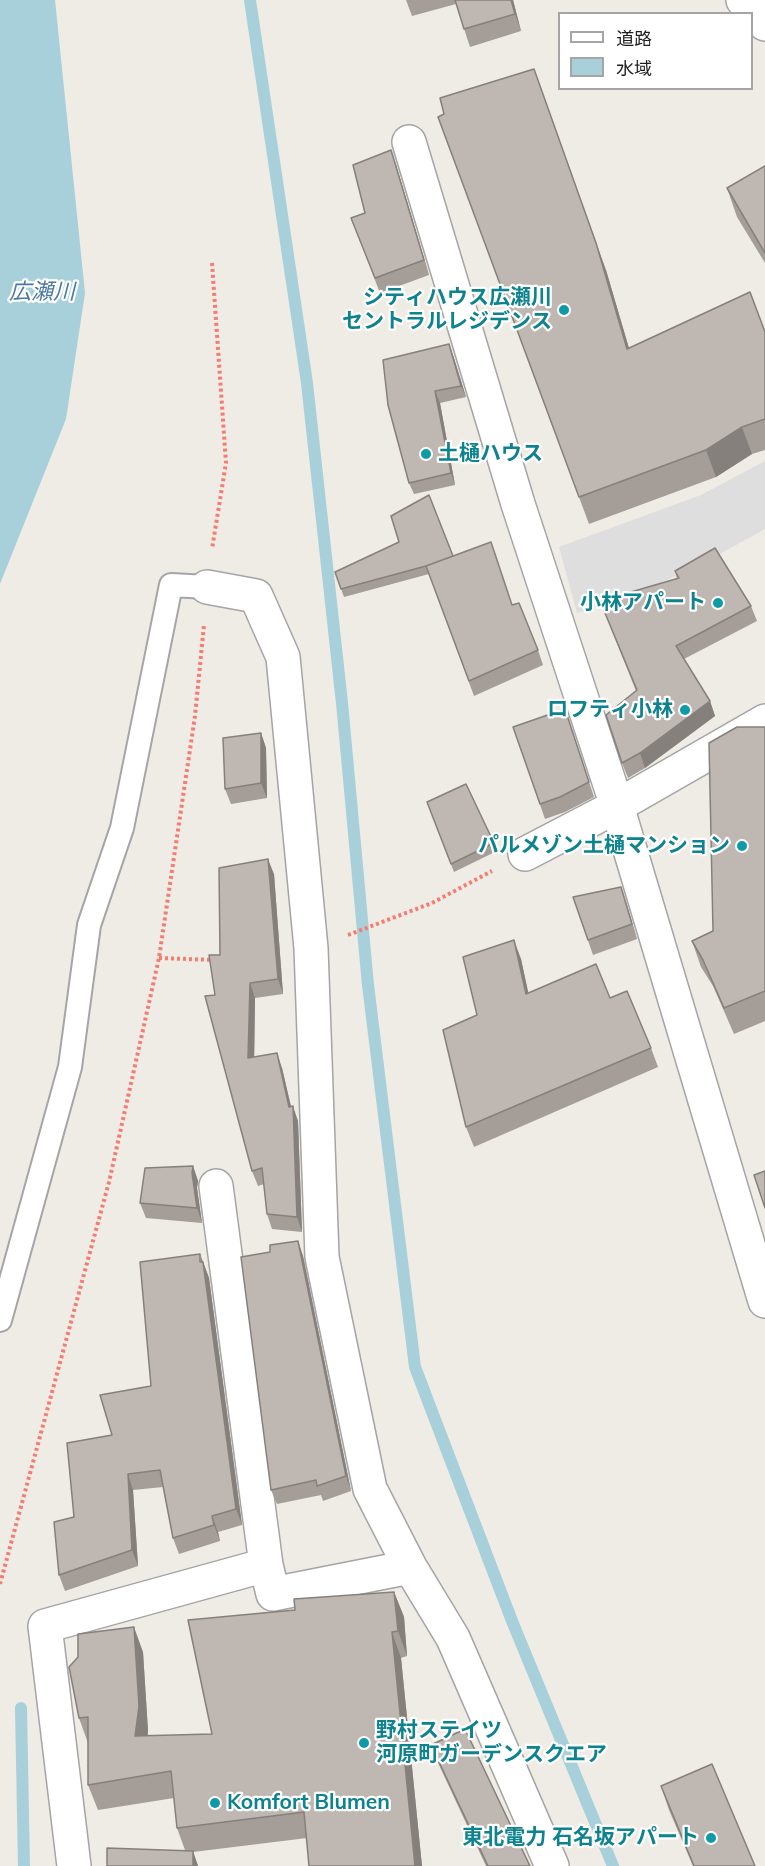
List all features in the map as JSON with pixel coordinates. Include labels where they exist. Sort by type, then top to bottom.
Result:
[{"type":"street","points":[[743,0],[765,24]]},
{"type":"street","points":[[409,142],[518,504],[617,806],[765,1301]]},
{"type":"street","points":[[207,587],[256,596],[283,657],[311,948],[322,1257],[370,1489],[410,1567],[453,1638],[552,1866]]},
{"type":"street","points":[[525,854],[617,806],[765,721]]},
{"type":"street","points":[[216,1186],[266,1564],[273,1594],[410,1567]]},
{"type":"street","points":[[74,1866],[45,1626],[266,1564]]},
{"type":"lane","points":[[0,1320],[70,1067],[89,925],[122,828],[171,585],[207,587]]},
{"type":"path","points":[[0,1584],[109,1182],[159,957],[195,716],[207,587],[226,463],[212,263]]},
{"type":"path","points":[[342,937],[432,903],[525,854]]},
{"type":"path","points":[[159,957],[220,959]]},
{"type":"shaded area","points":[[765,461],[765,529],[639,594],[577,613],[559,547],[701,495]]},
{"type":"water","name":"広瀬川","points":[[0,0],[55,0],[85,293],[66,419],[0,584]]},
{"type":"building","points":[[455,0],[511,0],[515,14],[464,29]]},
{"type":"building","name":"シティハウス広瀬川 セントラルレジデンス","points":[[534,69],[596,243],[627,349],[750,292],[765,332],[765,419],[742,427],[706,450],[579,497],[438,117],[444,114],[440,98]]},
{"type":"building","points":[[391,150],[424,260],[375,278],[351,218],[365,213],[353,165]]},
{"type":"building","points":[[765,166],[765,253],[727,188]]},
{"type":"building","points":[[449,344],[461,386],[435,391],[451,473],[409,483],[388,405],[383,360]]},
{"type":"building","points":[[429,495],[453,556],[426,566],[341,589],[335,572],[399,542],[391,516]]},
{"type":"building","points":[[491,542],[512,605],[519,603],[538,650],[469,681],[426,566]]},
{"type":"building","points":[[715,548],[751,606],[676,646],[710,701],[640,753],[622,763],[606,715],[637,690],[600,601],[679,578],[675,571]]},
{"type":"building","points":[[565,709],[589,782],[560,797],[540,804],[513,727]]},
{"type":"building","points":[[737,727],[765,727],[765,991],[724,1008],[692,941],[713,931],[709,743]]},
{"type":"building","points":[[261,733],[261,783],[225,789],[223,738]]},
{"type":"building","points":[[466,784],[494,843],[451,864],[427,802]]},
{"type":"building","points":[[268,859],[278,979],[250,983],[248,1058],[277,1053],[289,1107],[293,1106],[297,1217],[267,1214],[262,1168],[252,1171],[205,996],[215,995],[209,955],[220,955],[219,868]]},
{"type":"building","points":[[621,887],[632,924],[588,940],[573,897]]},
{"type":"building","points":[[514,940],[526,994],[596,964],[610,998],[627,991],[651,1048],[466,1127],[443,1030],[477,1015],[463,957]]},
{"type":"building","points":[[193,1166],[197,1208],[140,1203],[145,1168]]},
{"type":"building","points":[[765,1171],[765,1208],[754,1175]]},
{"type":"building","points":[[298,1241],[346,1476],[317,1486],[316,1480],[271,1490],[241,1257],[270,1252],[270,1245]]},
{"type":"building","points":[[200,1254],[200,1262],[203,1262],[236,1509],[212,1516],[214,1525],[173,1538],[160,1470],[128,1474],[132,1550],[59,1575],[54,1522],[74,1517],[67,1443],[112,1435],[100,1395],[151,1386],[140,1262]]},
{"type":"building","points":[[394,1592],[398,1631],[392,1632],[415,1866],[309,1866],[304,1812],[177,1828],[171,1771],[88,1785],[88,1717],[79,1718],[69,1667],[78,1657],[78,1634],[134,1627],[139,1706],[135,1736],[212,1734],[188,1620],[295,1610],[294,1599]]},
{"type":"building","points":[[465,1729],[530,1866],[488,1866],[431,1745]]},
{"type":"building","name":"東北電力 石名坂アパート","points":[[712,1764],[755,1866],[694,1866],[661,1786]]},
{"type":"building","points":[[107,1848],[193,1851],[193,1866],[107,1866]]},
{"type":"waterway","points":[[250,0],[307,383],[342,703],[368,985],[415,1367],[512,1621],[613,1866]]},
{"type":"waterway","points":[[21,1708],[24,1866]]},
{"type":"place","name":"シティハウス広瀬川 セントラルレジデンス","points":[[564,310]]},
{"type":"place","name":"土樋ハウス","points":[[426,454]]},
{"type":"place","name":"小林アパート","points":[[718,603]]},
{"type":"place","name":"ロフティ小林","points":[[685,710]]},
{"type":"place","name":"パルメゾン土樋マンション","points":[[742,846]]},
{"type":"place","name":"野村ステイツ 河原町ガーデンスクエア","points":[[364,1743]]},
{"type":"place","name":"Komfort Blumen","points":[[215,1803]]},
{"type":"place","name":"東北電力 石名坂アパート","points":[[711,1838]]}]
